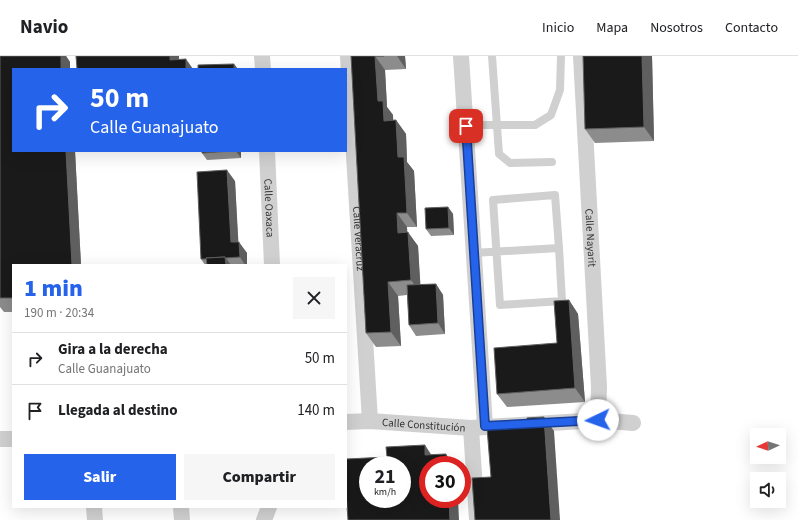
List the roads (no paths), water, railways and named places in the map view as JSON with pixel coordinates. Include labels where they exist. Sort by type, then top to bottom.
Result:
[{"type":"street","points":[[262,56],[262,68]]},
{"type":"street","name":"Calle Veracruz","points":[[348,56],[370,421]]},
{"type":"street","points":[[461,56],[473,253],[478,427],[477,520]]},
{"type":"street","name":"Calle Nayarit","points":[[581,56],[599,387],[598,420]]},
{"type":"street","name":"Calle Oaxaca","points":[[267,152],[272,264]]},
{"type":"street","name":"Calle Constitución","points":[[347,422],[370,421],[478,427],[598,420],[633,423]]},
{"type":"street","points":[[0,440],[12,439]]},
{"type":"street","points":[[94,508],[95,520]]},
{"type":"street","points":[[181,508],[182,520]]},
{"type":"street","points":[[264,520],[269,508]]},
{"type":"lane","points":[[492,56],[498,154],[510,163],[552,162]]},
{"type":"lane","points":[[466,126],[535,125],[551,115],[560,90],[561,56]]},
{"type":"lane","points":[[555,195],[562,301],[500,306],[496,252],[493,200],[555,195]]},
{"type":"lane","points":[[473,253],[559,248]]}]
